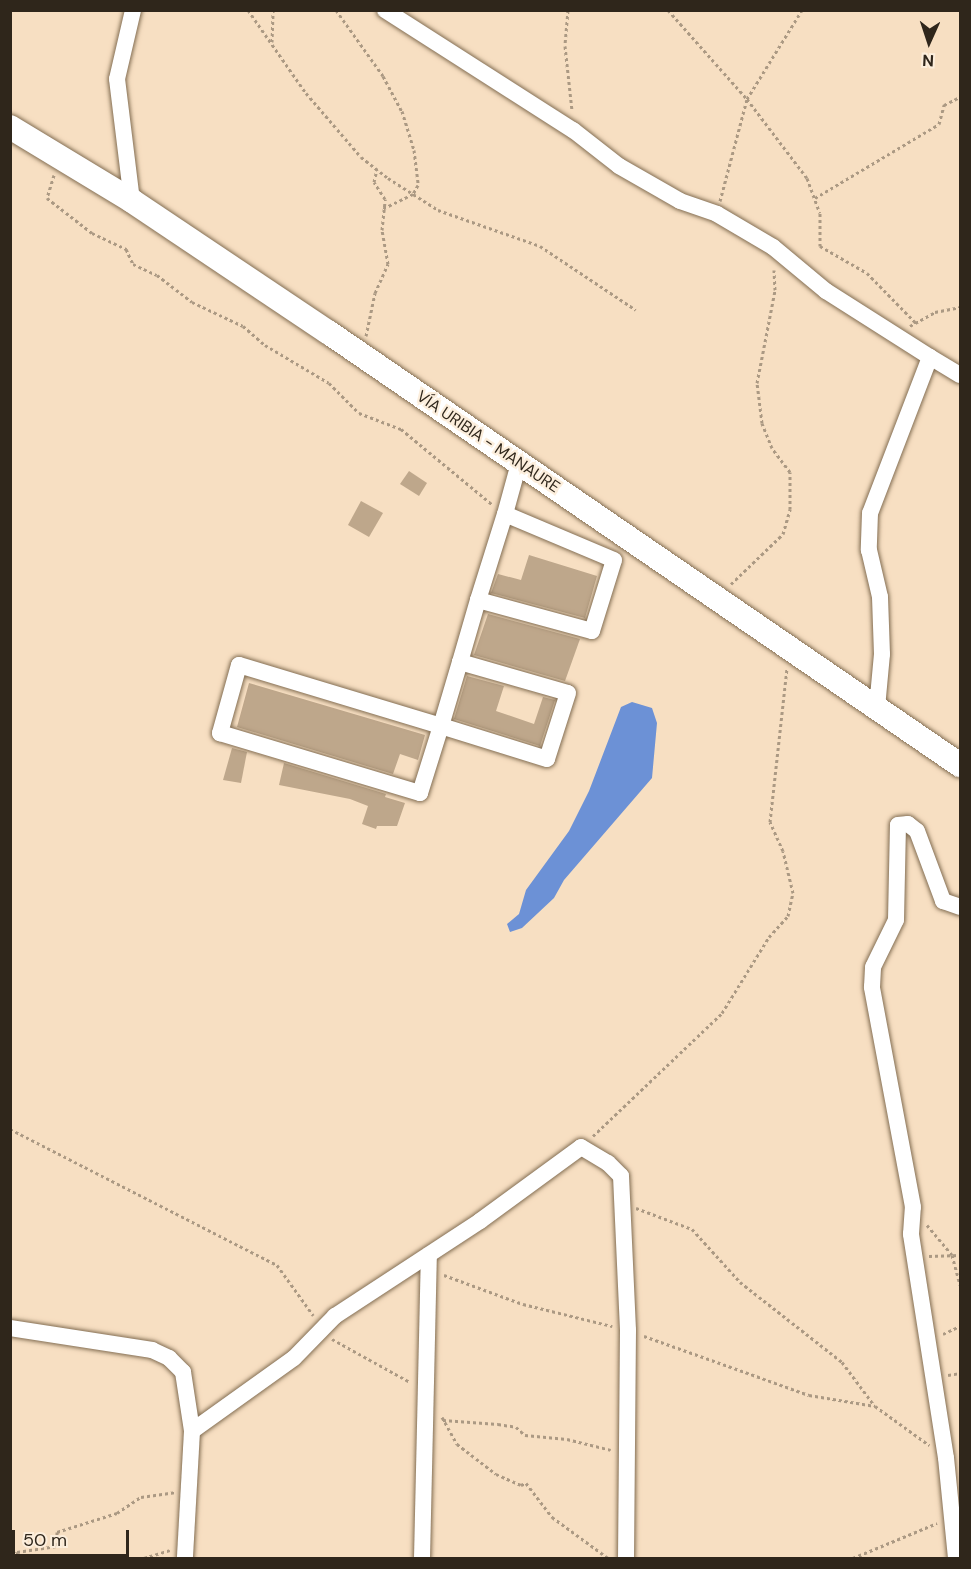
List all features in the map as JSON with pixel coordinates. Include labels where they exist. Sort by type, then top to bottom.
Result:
[{"type":"main road","name":"VÍA URIBIA - MANAURE","points":[[10,127],[132,201],[960,765]]},
{"type":"street","points":[[132,201],[117,79],[133,10]]},
{"type":"street","points":[[385,10],[573,130],[619,166],[680,201],[717,214],[773,247],[826,291],[887,332],[960,375]]},
{"type":"street","points":[[877,708],[882,654],[880,597],[869,550],[870,513],[930,357]]},
{"type":"street","points":[[460,662],[568,693],[547,759],[441,726],[239,665],[220,733],[420,793],[441,726],[478,600],[505,514],[519,463]]},
{"type":"street","points":[[478,600],[592,632],[614,560],[505,514]]},
{"type":"street","points":[[956,1558],[946,1458],[911,1234],[914,1207],[872,987],[873,967],[896,920],[898,825],[908,824],[916,831],[942,901],[960,907]]},
{"type":"street","points":[[192,1431],[294,1358],[322,1328],[429,1262],[581,1147],[608,1163],[621,1176],[628,1330],[627,1558]]},
{"type":"street","points":[[422,1558],[429,1262]]},
{"type":"street","points":[[10,1328],[152,1350],[170,1358],[183,1372],[192,1431],[185,1552]]},
{"type":"path","points":[[248,10],[306,93],[377,169],[438,210],[540,246],[636,310]]},
{"type":"path","points":[[272,43],[273,10]]},
{"type":"path","points":[[336,10],[402,111],[414,150],[418,186],[413,194],[382,208]]},
{"type":"path","points":[[568,10],[565,46],[573,130]]},
{"type":"path","points":[[668,10],[747,99],[807,178],[820,213],[820,246],[867,273],[917,324]]},
{"type":"path","points":[[717,214],[747,99],[802,10]]},
{"type":"path","points":[[815,198],[939,124],[944,105],[960,97]]},
{"type":"path","points":[[60,159],[47,198],[105,242],[126,249],[133,264],[158,274],[192,302],[243,326],[265,345],[329,383],[359,413],[401,429],[505,514]]},
{"type":"path","points":[[362,356],[375,293],[388,264],[382,208],[385,198],[374,182],[377,169]]},
{"type":"path","points":[[716,597],[783,534],[789,509],[790,472],[772,448],[762,423],[757,383],[775,290],[773,247]]},
{"type":"path","points":[[887,332],[917,324],[934,312],[960,307]]},
{"type":"path","points":[[581,1147],[722,1012],[769,937],[788,916],[794,893],[783,851],[770,822],[789,648]]},
{"type":"path","points":[[10,1129],[277,1265],[322,1328],[345,1348],[396,1371],[410,1382],[419,1382],[426,1403],[443,1420],[516,1427],[525,1435],[567,1439],[627,1453]]},
{"type":"path","points":[[624,1203],[692,1229],[740,1282],[842,1362],[875,1406],[946,1458]]},
{"type":"path","points":[[914,1207],[951,1255],[960,1285]]},
{"type":"path","points":[[914,1256],[960,1254]]},
{"type":"path","points":[[429,1262],[464,1285],[523,1304],[628,1330],[809,1395],[875,1406]]},
{"type":"path","points":[[426,1403],[436,1404],[457,1444],[496,1474],[521,1485],[526,1484],[552,1517],[608,1558]]},
{"type":"path","points":[[13,1558],[17,1552],[57,1546],[57,1532],[117,1513],[141,1497],[188,1489]]},
{"type":"path","points":[[854,1558],[926,1525],[952,1520]]},
{"type":"path","points":[[144,1558],[185,1552]]},
{"type":"water","points":[[632,702],[652,708],[657,723],[652,778],[564,880],[554,898],[522,928],[510,932],[507,924],[519,914],[526,890],[569,831],[589,791],[621,707]]},
{"type":"building","points":[[409,471],[427,483],[419,496],[400,484]]},
{"type":"building","points":[[361,501],[383,513],[369,537],[348,525]]},
{"type":"building","points":[[529,555],[597,576],[585,618],[491,593],[498,574],[521,580]]},
{"type":"building","points":[[488,614],[580,639],[565,681],[474,655]]},
{"type":"building","points":[[467,676],[504,686],[496,711],[534,724],[543,697],[555,700],[540,746],[454,719]]},
{"type":"building","points":[[249,683],[425,735],[418,760],[400,754],[393,774],[237,727]]},
{"type":"building","points":[[232,748],[247,752],[241,783],[223,780]]},
{"type":"building","points":[[284,763],[386,794],[385,797],[405,803],[397,826],[377,826],[376,829],[362,824],[368,806],[350,799],[279,785]]}]
